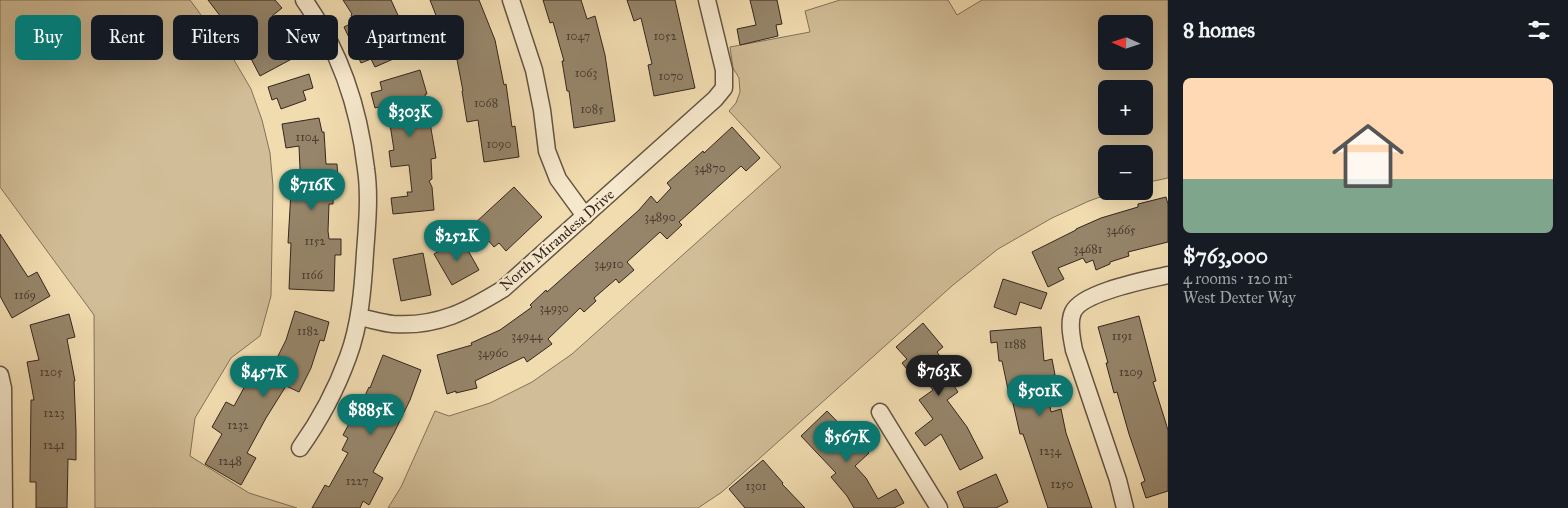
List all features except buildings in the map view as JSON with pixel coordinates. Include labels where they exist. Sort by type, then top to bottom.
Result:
[{"type":"street","points":[[300,448],[314,428],[331,397],[348,356],[359,317],[365,257],[367,179],[357,114],[341,64],[318,20],[304,0]]},
{"type":"street","points":[[511,0],[534,70],[542,110],[547,151],[558,179],[585,216]]},
{"type":"street","name":"North Mirandesa Drive","points":[[359,317],[392,324],[416,324],[444,319],[467,310],[503,289],[715,99],[724,88],[724,70],[707,0]]},
{"type":"street","points":[[1124,508],[1118,480],[1074,350],[1071,331],[1073,312],[1085,300],[1116,288],[1168,275]]},
{"type":"street","points":[[0,375],[3,388],[4,508]]},
{"type":"street","points":[[880,412],[939,508]]},
{"type":"shaded area","points":[[0,0],[190,0],[201,15],[173,15],[173,60],[234,60],[251,89],[262,120],[270,153],[273,186],[271,296],[260,336],[231,358],[195,418],[190,456],[249,493],[297,508],[95,508],[94,315],[0,187]]},
{"type":"shaded area","points":[[840,0],[948,0],[957,15],[982,0],[1168,0],[1168,178],[1153,181],[1153,145],[1098,145],[1098,198],[1052,218],[998,249],[953,285],[722,492],[698,508],[388,508],[401,487],[435,411],[449,416],[490,403],[532,382],[572,354],[781,167],[729,111],[736,103],[740,92],[739,78],[733,68],[730,47],[810,32],[805,11]]}]
